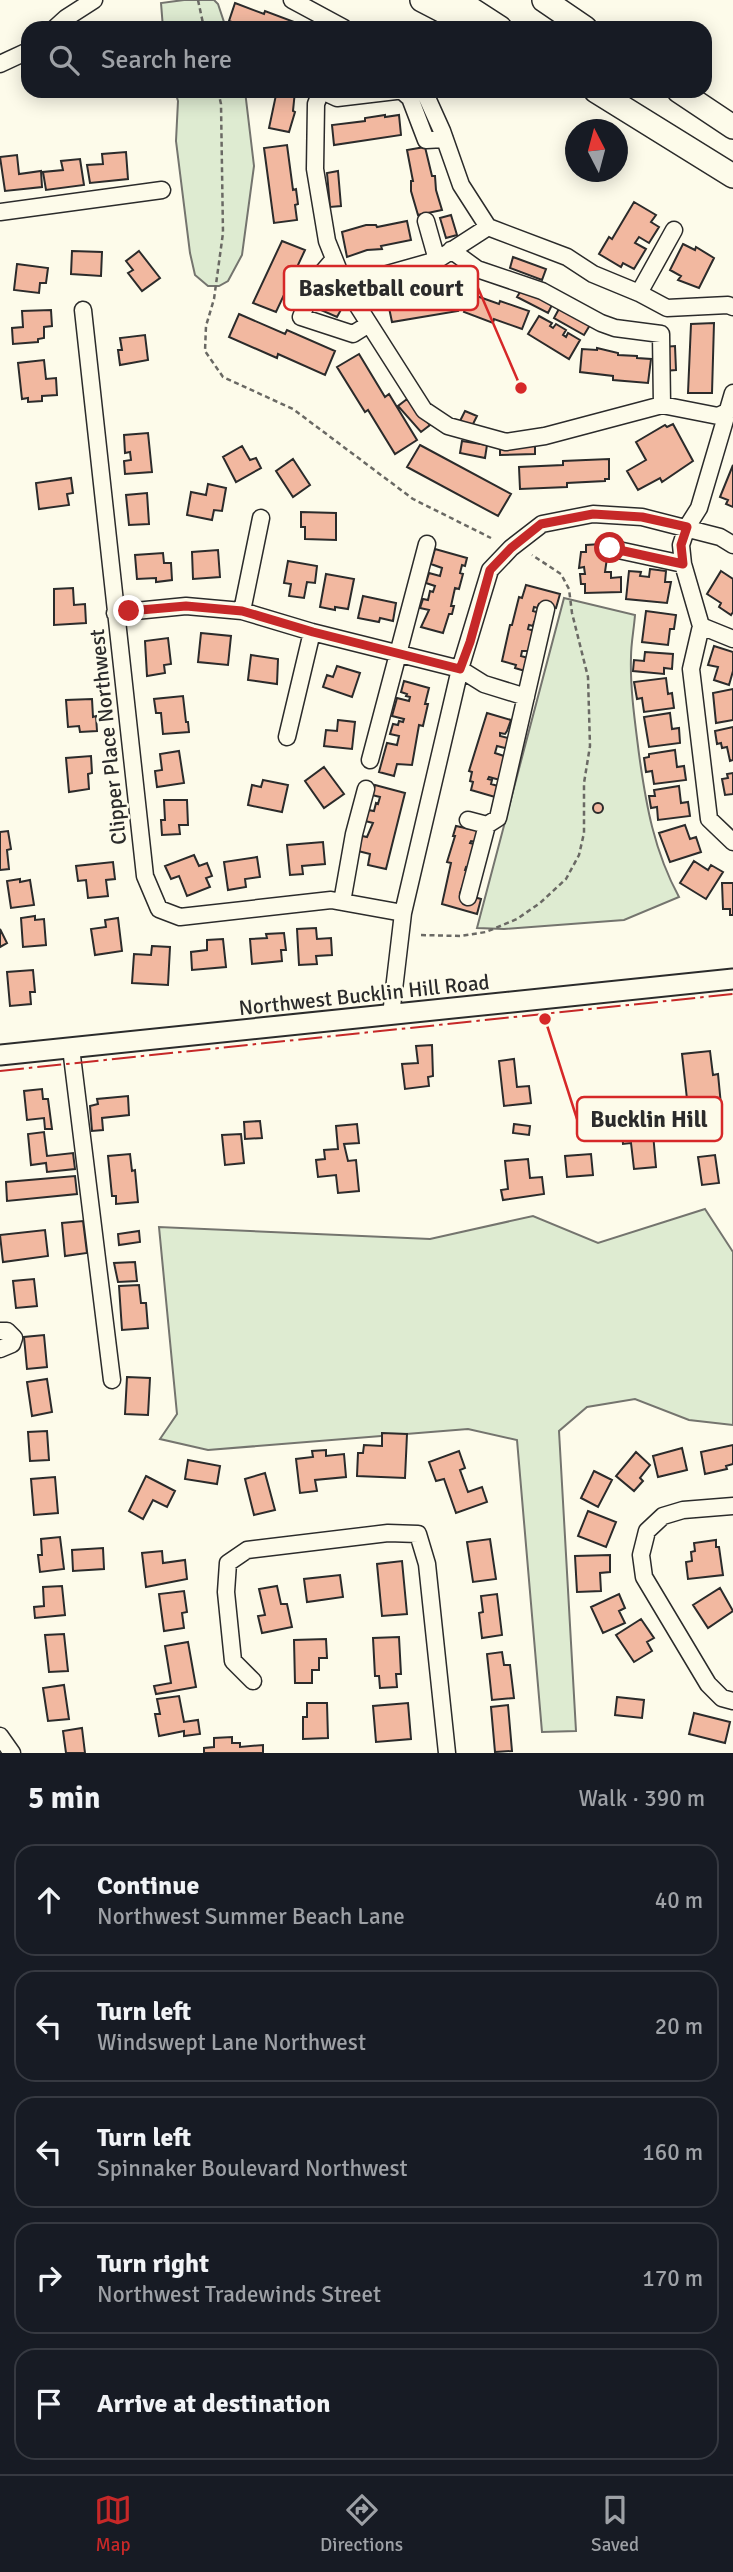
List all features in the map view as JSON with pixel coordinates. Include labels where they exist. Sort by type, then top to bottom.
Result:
[{"type":"highway","points":[[422,0],[462,21]]},
{"type":"highway","points":[[457,0],[489,21]]},
{"type":"highway","points":[[544,0],[575,21]]},
{"type":"highway","points":[[607,98],[733,176]]},
{"type":"highway","points":[[690,98],[733,127]]},
{"type":"main road","name":"Northwest Bucklin Hill Road","points":[[0,1055],[733,979]]},
{"type":"street","points":[[63,21],[94,0]]},
{"type":"street","points":[[292,0],[331,21]]},
{"type":"street","points":[[0,64],[21,54]]},
{"type":"street","points":[[319,98],[316,104],[315,169],[327,241],[345,286],[424,410],[448,426],[506,442],[545,436],[662,405],[718,416],[731,410]]},
{"type":"street","points":[[410,98],[426,139],[445,139]]},
{"type":"street","points":[[427,98],[445,139],[460,185],[488,227],[567,257],[593,274],[667,308],[733,307]]},
{"type":"street","points":[[0,212],[162,190]]},
{"type":"street","points":[[426,221],[436,260]]},
{"type":"street","points":[[345,286],[436,260],[488,227]]},
{"type":"street","points":[[639,293],[674,230]]},
{"type":"street","points":[[451,250],[477,269],[542,291],[601,323],[615,328],[661,334],[662,405]]},
{"type":"street","points":[[334,259],[316,280],[301,317],[353,334],[369,324]]},
{"type":"street","name":"Clipper Place Northwest","points":[[83,310],[145,876],[159,909],[180,917],[331,900],[403,914]]},
{"type":"street","points":[[733,393],[731,410],[699,508],[687,527],[681,545],[683,564],[701,626],[691,669],[709,820],[733,842]]},
{"type":"street","points":[[391,1015],[403,914],[460,669],[490,570],[511,548],[541,524],[593,514],[642,517],[720,537],[733,545]]},
{"type":"street","points":[[242,611],[261,518]]},
{"type":"street","points":[[370,760],[427,544]]},
{"type":"street","points":[[610,548],[683,564]]},
{"type":"street","points":[[115,613],[186,606],[242,611],[460,669],[484,684],[526,697]]},
{"type":"street","points":[[468,897],[487,825],[498,818],[546,609]]},
{"type":"street","points":[[701,626],[733,639]]},
{"type":"street","points":[[287,737],[313,632]]},
{"type":"street","points":[[342,902],[366,789]]},
{"type":"street","points":[[468,820],[487,825]]},
{"type":"street","points":[[71,1048],[112,1380]]},
{"type":"street","points":[[0,1331],[7,1331],[14,1338],[12,1344],[0,1349]]},
{"type":"street","points":[[733,1506],[683,1510],[663,1516],[647,1531],[641,1555],[644,1577],[708,1684],[722,1698],[733,1701]]},
{"type":"street","points":[[253,1682],[233,1661],[226,1592],[228,1563],[247,1550],[388,1533],[418,1534],[428,1564],[447,1753]]},
{"type":"street","points":[[0,1736],[12,1753]]},
{"type":"path","points":[[198,0],[202,21]]},
{"type":"path","points":[[220,98],[223,233],[214,299],[206,326],[205,351],[223,377],[293,409],[413,499],[491,538]]},
{"type":"path","points":[[421,935],[460,936],[486,932],[517,919],[540,903],[566,879],[579,855],[584,833],[584,783],[590,746],[588,677],[572,614],[569,589],[561,574],[532,555]]},
{"type":"green space","points":[[214,0],[224,21],[162,21],[161,3]]},
{"type":"green space","points":[[177,98],[246,98],[254,166],[242,255],[228,281],[219,286],[208,286],[195,275],[190,253],[176,141]]},
{"type":"green space","points":[[564,598],[635,615],[631,681],[642,773],[657,845],[679,897],[624,920],[504,929],[477,928]]},
{"type":"green space","points":[[705,1209],[733,1252],[733,1425],[689,1420],[635,1399],[587,1407],[559,1431],[576,1731],[542,1732],[517,1440],[468,1429],[208,1450],[160,1439],[177,1414],[159,1227],[430,1239],[533,1216],[598,1243]]},
{"type":"building","points":[[235,3],[292,21],[229,21]]},
{"type":"building","points":[[275,98],[294,98],[295,112],[289,132],[269,128]]},
{"type":"building","points":[[399,115],[401,135],[334,145],[332,125],[365,121],[365,118]]},
{"type":"building","points":[[287,145],[293,190],[296,189],[298,204],[295,205],[297,220],[274,223],[264,148]]},
{"type":"building","points":[[425,147],[442,210],[418,215],[411,191],[413,181],[407,150]]},
{"type":"building","points":[[126,152],[128,179],[90,183],[87,165],[103,164],[102,154]]},
{"type":"building","points":[[17,155],[19,174],[41,171],[42,187],[5,191],[0,157]]},
{"type":"building","points":[[80,159],[84,185],[46,190],[43,172],[63,170],[61,161]]},
{"type":"building","points":[[338,171],[341,206],[330,207],[327,173]]},
{"type":"building","points":[[634,202],[656,215],[651,222],[659,227],[649,243],[639,237],[635,243],[646,249],[634,269],[623,263],[621,267],[599,254],[609,237],[612,239]]},
{"type":"building","points":[[451,215],[457,235],[446,238],[440,218]]},
{"type":"building","points":[[407,221],[411,240],[347,257],[342,232],[366,225],[377,227]]},
{"type":"building","points":[[282,241],[305,250],[276,312],[253,303]]},
{"type":"building","points":[[683,244],[695,250],[696,247],[714,258],[699,288],[678,280],[681,276],[670,270]]},
{"type":"building","points":[[72,251],[102,252],[101,276],[71,274]]},
{"type":"building","points":[[139,251],[160,278],[142,291],[128,273],[133,270],[126,261]]},
{"type":"building","points":[[513,257],[546,269],[542,280],[510,268]]},
{"type":"building","points":[[17,264],[48,268],[46,283],[40,283],[39,293],[14,290]]},
{"type":"building","points":[[452,286],[458,311],[392,322],[388,303]]},
{"type":"building","points":[[523,287],[553,303],[548,313],[517,297]]},
{"type":"building","points":[[471,294],[529,311],[522,329],[494,319],[493,323],[464,312]]},
{"type":"building","points":[[320,295],[343,306],[337,317],[314,307]]},
{"type":"building","points":[[560,307],[590,325],[584,335],[554,318]]},
{"type":"building","points":[[51,310],[52,326],[44,327],[44,338],[38,339],[38,342],[13,344],[12,328],[23,327],[22,311]]},
{"type":"building","points":[[239,314],[285,334],[287,330],[335,351],[325,375],[278,354],[277,358],[229,337]]},
{"type":"building","points":[[539,316],[552,323],[550,326],[553,328],[556,324],[566,330],[563,335],[566,337],[568,333],[580,340],[569,359],[528,334]]},
{"type":"building","points":[[714,323],[712,393],[688,393],[691,324]]},
{"type":"building","points":[[145,335],[148,360],[120,365],[120,338]]},
{"type":"building","points":[[675,346],[676,370],[664,371],[663,347]]},
{"type":"building","points":[[597,348],[618,355],[651,359],[648,383],[613,380],[613,376],[580,372],[582,349]]},
{"type":"building","points":[[359,354],[385,397],[389,394],[417,440],[395,454],[337,367]]},
{"type":"building","points":[[44,360],[46,379],[56,378],[57,395],[42,396],[42,401],[28,402],[28,398],[22,399],[18,363]]},
{"type":"building","points":[[407,399],[430,425],[421,432],[398,406]]},
{"type":"building","points":[[465,411],[477,416],[472,426],[460,421]]},
{"type":"building","points":[[673,424],[693,461],[662,482],[660,478],[638,490],[627,471],[646,460],[636,442],[665,425],[667,427]]},
{"type":"building","points":[[148,433],[152,472],[125,474],[124,461],[131,460],[130,452],[125,453],[124,435]]},
{"type":"building","points":[[462,441],[487,445],[485,458],[460,453]]},
{"type":"building","points":[[535,442],[535,454],[500,455],[500,444]]},
{"type":"building","points":[[420,445],[511,494],[498,516],[407,467]]},
{"type":"building","points":[[242,446],[250,460],[256,458],[261,468],[236,482],[223,457]]},
{"type":"building","points":[[293,459],[310,485],[293,497],[276,471]]},
{"type":"building","points":[[609,459],[609,479],[605,481],[567,483],[567,487],[520,489],[519,467]]},
{"type":"building","points":[[733,465],[733,507],[726,504],[728,500],[720,497]]},
{"type":"building","points":[[71,478],[73,493],[67,494],[69,505],[39,509],[36,483]]},
{"type":"building","points":[[208,484],[226,488],[222,511],[214,510],[212,520],[187,515],[191,492],[206,495]]},
{"type":"building","points":[[147,493],[149,524],[129,525],[126,495]]},
{"type":"building","points":[[301,512],[336,513],[336,540],[305,539],[305,527],[301,527]]},
{"type":"building","points":[[601,544],[601,551],[608,551],[605,572],[611,572],[611,578],[621,577],[621,592],[585,593],[585,584],[581,584],[580,574],[585,574],[584,567],[579,568],[581,552],[586,552],[586,545]]},
{"type":"building","points":[[435,549],[467,558],[465,566],[462,565],[460,573],[463,574],[459,589],[455,588],[452,614],[449,614],[443,633],[421,627],[429,610],[420,608],[423,599],[428,600],[430,591],[433,592],[435,586],[426,583],[429,573],[440,576],[442,568],[431,564]]},
{"type":"building","points":[[218,550],[220,577],[193,579],[192,552]]},
{"type":"building","points":[[163,553],[164,563],[171,563],[172,580],[156,582],[156,578],[137,579],[135,555]]},
{"type":"building","points":[[288,561],[317,566],[315,583],[307,582],[304,598],[289,596],[291,584],[284,583]]},
{"type":"building","points":[[650,569],[666,571],[665,582],[671,582],[667,603],[626,599],[629,571],[641,572],[640,576],[649,577]]},
{"type":"building","points":[[721,571],[733,579],[731,615],[719,607],[721,603],[707,594]]},
{"type":"building","points":[[326,574],[354,579],[348,609],[320,607]]},
{"type":"building","points":[[526,585],[560,594],[556,608],[539,604],[538,608],[534,607],[533,611],[540,613],[537,623],[529,625],[528,629],[538,632],[530,651],[522,651],[521,656],[528,658],[525,671],[502,661],[510,625]]},
{"type":"building","points":[[73,588],[74,605],[85,604],[86,623],[54,625],[54,589]]},
{"type":"building","points":[[363,596],[396,603],[393,621],[380,618],[379,622],[358,618]]},
{"type":"building","points":[[646,611],[676,615],[674,629],[670,629],[668,645],[642,642]]},
{"type":"building","points":[[201,633],[231,636],[228,665],[198,662]]},
{"type":"building","points":[[168,638],[171,664],[164,665],[165,673],[147,676],[145,641]]},
{"type":"building","points":[[714,646],[733,652],[733,671],[729,685],[714,680],[718,667],[708,665]]},
{"type":"building","points":[[645,652],[673,654],[672,669],[664,668],[664,674],[633,671],[634,660],[644,661]]},
{"type":"building","points":[[251,655],[278,659],[277,684],[248,680]]},
{"type":"building","points":[[337,666],[360,673],[352,697],[323,687],[327,675],[333,677]]},
{"type":"building","points":[[666,678],[668,694],[672,693],[674,708],[644,712],[642,698],[637,699],[634,682]]},
{"type":"building","points":[[404,681],[429,688],[425,704],[428,704],[423,726],[419,725],[412,765],[397,764],[394,776],[379,772],[387,743],[397,745],[399,736],[390,734],[393,724],[398,725],[399,721],[403,722],[404,719],[392,716],[397,698],[409,701],[410,697],[401,692]]},
{"type":"building","points":[[733,689],[733,720],[716,723],[713,693]]},
{"type":"building","points":[[183,696],[189,732],[163,734],[161,713],[156,713],[154,699]]},
{"type":"building","points":[[92,699],[97,731],[80,732],[79,726],[68,727],[66,700]]},
{"type":"building","points":[[487,713],[511,720],[505,734],[500,733],[500,736],[512,739],[509,749],[497,746],[495,753],[507,757],[500,780],[488,779],[492,780],[491,784],[498,786],[495,797],[471,790],[472,772],[469,771]]},
{"type":"building","points":[[670,713],[672,729],[679,728],[680,743],[649,747],[644,717]]},
{"type":"building","points":[[338,720],[355,722],[352,749],[324,746],[326,730],[337,731]]},
{"type":"building","points":[[733,727],[733,760],[730,761],[727,747],[722,748],[721,743],[717,744],[715,731]]},
{"type":"building","points":[[675,750],[677,767],[684,766],[686,780],[654,784],[652,771],[646,772],[644,758],[649,757],[649,754]]},
{"type":"building","points":[[179,751],[184,783],[157,787],[155,771],[162,770],[160,754]]},
{"type":"building","points":[[91,756],[89,789],[69,792],[66,758]]},
{"type":"building","points":[[324,767],[344,794],[324,808],[305,781]]},
{"type":"building","points":[[733,773],[733,794],[725,795],[722,779]]},
{"type":"building","points":[[263,780],[288,785],[282,812],[248,805],[252,785],[261,787]]},
{"type":"building","points":[[375,785],[405,793],[386,869],[368,865],[370,854],[358,851],[362,836],[367,837],[373,823],[365,821],[368,810],[374,811],[380,797],[372,795]]},
{"type":"building","points":[[679,786],[681,803],[688,802],[690,816],[658,820],[657,807],[651,808],[649,796],[655,796],[654,790]]},
{"type":"building","points":[[164,800],[187,800],[188,825],[179,825],[180,834],[162,835],[161,820],[165,820]]},
{"type":"building","points":[[598,803],[603,808],[598,813],[593,808]]},
{"type":"building","points":[[472,824],[482,827],[478,842],[470,843],[474,844],[474,869],[466,867],[467,887],[463,885],[460,893],[481,899],[477,914],[442,904],[451,863],[447,862],[456,826],[470,829]]},
{"type":"building","points":[[685,825],[690,839],[696,837],[701,852],[670,862],[659,833]]},
{"type":"building","points":[[8,831],[11,849],[7,850],[9,869],[0,870],[0,832]]},
{"type":"building","points":[[323,842],[325,864],[302,866],[303,874],[290,875],[287,845]]},
{"type":"building","points":[[194,855],[199,866],[207,863],[212,876],[206,878],[210,887],[187,896],[179,876],[171,879],[165,866]]},
{"type":"building","points":[[257,857],[260,877],[245,879],[246,887],[228,890],[224,862]]},
{"type":"building","points":[[694,861],[708,870],[711,865],[723,872],[706,899],[680,883]]},
{"type":"building","points":[[113,862],[115,879],[106,880],[108,896],[88,898],[86,880],[78,881],[76,866]]},
{"type":"building","points":[[20,879],[20,882],[30,880],[34,905],[11,908],[7,881]]},
{"type":"building","points":[[722,883],[733,883],[733,915],[730,915],[730,909],[723,909]]},
{"type":"building","points":[[35,916],[35,920],[44,919],[46,945],[23,947],[21,918]]},
{"type":"building","points":[[118,918],[122,951],[95,955],[91,929],[106,927],[105,920]]},
{"type":"building","points":[[316,928],[317,939],[331,938],[332,955],[316,956],[317,964],[299,965],[297,929]]},
{"type":"building","points":[[0,929],[7,943],[0,947]]},
{"type":"building","points":[[284,933],[286,950],[281,950],[282,961],[252,964],[250,939],[267,938],[266,934]]},
{"type":"building","points":[[223,939],[226,967],[192,970],[191,952],[207,950],[207,940]]},
{"type":"building","points":[[152,946],[170,947],[168,985],[132,983],[134,954],[151,955]]},
{"type":"building","points":[[33,970],[35,992],[30,992],[31,1004],[10,1006],[7,972]]},
{"type":"building","points":[[432,1045],[433,1076],[428,1077],[429,1086],[405,1089],[402,1064],[418,1063],[416,1046]]},
{"type":"building","points":[[710,1051],[713,1075],[718,1074],[721,1105],[688,1108],[682,1054]]},
{"type":"building","points":[[514,1059],[517,1087],[529,1086],[531,1103],[504,1106],[499,1061]]},
{"type":"building","points":[[42,1089],[43,1099],[48,1099],[52,1129],[45,1129],[44,1118],[27,1120],[24,1091]]},
{"type":"building","points":[[128,1096],[129,1115],[102,1118],[103,1130],[92,1131],[90,1106],[98,1104],[97,1099]]},
{"type":"building","points":[[651,1111],[656,1167],[634,1169],[631,1143],[623,1144],[622,1132],[629,1131],[628,1113]]},
{"type":"building","points":[[260,1121],[262,1138],[245,1139],[244,1122]]},
{"type":"building","points":[[357,1124],[359,1143],[344,1144],[348,1161],[356,1160],[359,1191],[338,1193],[336,1175],[318,1177],[316,1160],[325,1159],[324,1150],[338,1149],[336,1126]]},
{"type":"building","points":[[514,1124],[530,1126],[529,1135],[513,1133]]},
{"type":"building","points":[[44,1132],[47,1156],[73,1153],[75,1169],[47,1172],[46,1163],[31,1165],[28,1134]]},
{"type":"building","points":[[241,1134],[244,1163],[225,1165],[222,1135]]},
{"type":"building","points":[[130,1154],[132,1171],[135,1170],[138,1202],[116,1204],[116,1196],[112,1196],[108,1156]]},
{"type":"building","points":[[591,1154],[593,1175],[567,1177],[565,1156]]},
{"type":"building","points":[[715,1155],[719,1183],[702,1185],[698,1157]]},
{"type":"building","points":[[528,1159],[530,1178],[542,1177],[544,1194],[503,1200],[501,1190],[508,1189],[505,1161]]},
{"type":"building","points":[[75,1176],[77,1194],[7,1201],[6,1182]]},
{"type":"building","points":[[83,1221],[87,1253],[65,1256],[62,1223]]},
{"type":"building","points":[[45,1230],[48,1256],[3,1262],[0,1235]]},
{"type":"building","points":[[139,1231],[140,1242],[119,1245],[118,1234]]},
{"type":"building","points":[[135,1262],[137,1281],[118,1282],[114,1263]]},
{"type":"building","points":[[34,1279],[37,1306],[16,1308],[13,1281]]},
{"type":"building","points":[[139,1285],[141,1303],[146,1303],[148,1328],[122,1330],[119,1286]]},
{"type":"building","points":[[44,1335],[47,1367],[27,1369],[24,1337]]},
{"type":"building","points":[[127,1377],[150,1378],[148,1415],[125,1414]]},
{"type":"building","points":[[47,1379],[52,1412],[32,1416],[27,1382]]},
{"type":"building","points":[[47,1431],[49,1460],[30,1461],[28,1432]]},
{"type":"building","points":[[382,1433],[407,1434],[405,1478],[357,1476],[358,1453],[363,1453],[364,1445],[382,1446]]},
{"type":"building","points":[[733,1445],[733,1464],[726,1466],[727,1469],[705,1474],[701,1452]]},
{"type":"building","points":[[682,1448],[687,1470],[658,1477],[653,1456]]},
{"type":"building","points":[[326,1450],[326,1456],[344,1454],[346,1477],[315,1480],[317,1491],[300,1493],[296,1459],[313,1457],[312,1451]]},
{"type":"building","points":[[459,1451],[465,1468],[460,1470],[468,1492],[482,1487],[487,1502],[456,1513],[444,1479],[436,1481],[429,1462]]},
{"type":"building","points":[[636,1452],[650,1465],[640,1478],[643,1481],[634,1491],[616,1476]]},
{"type":"building","points":[[188,1460],[220,1466],[217,1484],[185,1479]]},
{"type":"building","points":[[594,1471],[612,1480],[598,1507],[581,1498]]},
{"type":"building","points":[[265,1473],[275,1510],[254,1515],[245,1479]]},
{"type":"building","points":[[146,1476],[175,1491],[167,1507],[153,1500],[143,1519],[129,1511]]},
{"type":"building","points":[[55,1477],[58,1513],[34,1515],[31,1479]]},
{"type":"building","points":[[588,1511],[616,1522],[606,1547],[578,1536]]},
{"type":"building","points":[[60,1537],[64,1569],[40,1572],[38,1555],[42,1555],[41,1539]]},
{"type":"building","points":[[490,1539],[496,1579],[473,1582],[467,1542]]},
{"type":"building","points":[[716,1540],[723,1575],[688,1579],[686,1562],[692,1561],[694,1543]]},
{"type":"building","points":[[103,1548],[104,1569],[73,1571],[72,1550]]},
{"type":"building","points":[[162,1551],[163,1563],[185,1560],[187,1579],[146,1587],[142,1553]]},
{"type":"building","points":[[610,1555],[610,1572],[600,1573],[601,1591],[577,1592],[575,1556]]},
{"type":"building","points":[[402,1561],[407,1614],[382,1616],[377,1564]]},
{"type":"building","points":[[340,1575],[343,1597],[307,1602],[304,1579]]},
{"type":"building","points":[[62,1586],[65,1615],[35,1618],[34,1607],[44,1606],[43,1587]]},
{"type":"building","points":[[277,1586],[281,1604],[287,1604],[292,1627],[262,1633],[258,1616],[265,1615],[259,1589]]},
{"type":"building","points":[[720,1588],[733,1611],[708,1628],[693,1605]]},
{"type":"building","points":[[184,1591],[187,1612],[182,1613],[184,1628],[164,1631],[159,1594]]},
{"type":"building","points":[[497,1594],[502,1635],[482,1638],[479,1613],[483,1612],[481,1596]]},
{"type":"building","points":[[619,1594],[625,1608],[619,1611],[625,1623],[603,1633],[591,1607]]},
{"type":"building","points":[[641,1619],[654,1638],[647,1642],[652,1651],[634,1662],[616,1635]]},
{"type":"building","points":[[64,1634],[68,1671],[49,1672],[45,1635]]},
{"type":"building","points":[[399,1637],[401,1674],[396,1674],[397,1687],[380,1688],[379,1676],[375,1676],[373,1638]]},
{"type":"building","points":[[326,1639],[327,1658],[319,1658],[319,1670],[312,1670],[312,1683],[295,1683],[294,1640]]},
{"type":"building","points":[[188,1642],[196,1687],[156,1694],[154,1686],[171,1683],[165,1646]]},
{"type":"building","points":[[502,1652],[504,1665],[510,1665],[514,1698],[492,1700],[487,1654]]},
{"type":"building","points":[[64,1685],[69,1719],[48,1721],[43,1688]]},
{"type":"building","points":[[179,1696],[184,1722],[198,1720],[200,1734],[184,1736],[184,1731],[159,1736],[155,1714],[160,1714],[157,1699]]},
{"type":"building","points":[[617,1697],[644,1700],[642,1718],[615,1715]]},
{"type":"building","points":[[307,1703],[327,1703],[328,1738],[303,1739],[303,1717],[307,1717]]},
{"type":"building","points":[[408,1703],[411,1739],[376,1742],[373,1706]]},
{"type":"building","points":[[508,1705],[512,1751],[495,1752],[491,1707]]},
{"type":"building","points":[[694,1713],[730,1722],[725,1743],[689,1734]]},
{"type":"building","points":[[82,1728],[85,1753],[66,1753],[63,1731]]},
{"type":"building","points":[[232,1737],[232,1743],[240,1743],[240,1747],[263,1745],[263,1753],[204,1753],[204,1748],[214,1747],[214,1738]]},
{"type":"power","points":[[0,1071],[733,994]]},
{"type":"place","name":"Basketball court","points":[[521,388]]},
{"type":"place","name":"Bucklin Hill","points":[[545,1019]]},
{"type":"route","points":[[129,611],[186,606],[242,611],[460,669],[490,570],[511,548],[541,524],[593,514],[642,517],[687,527],[681,545],[683,564],[610,548]]}]
